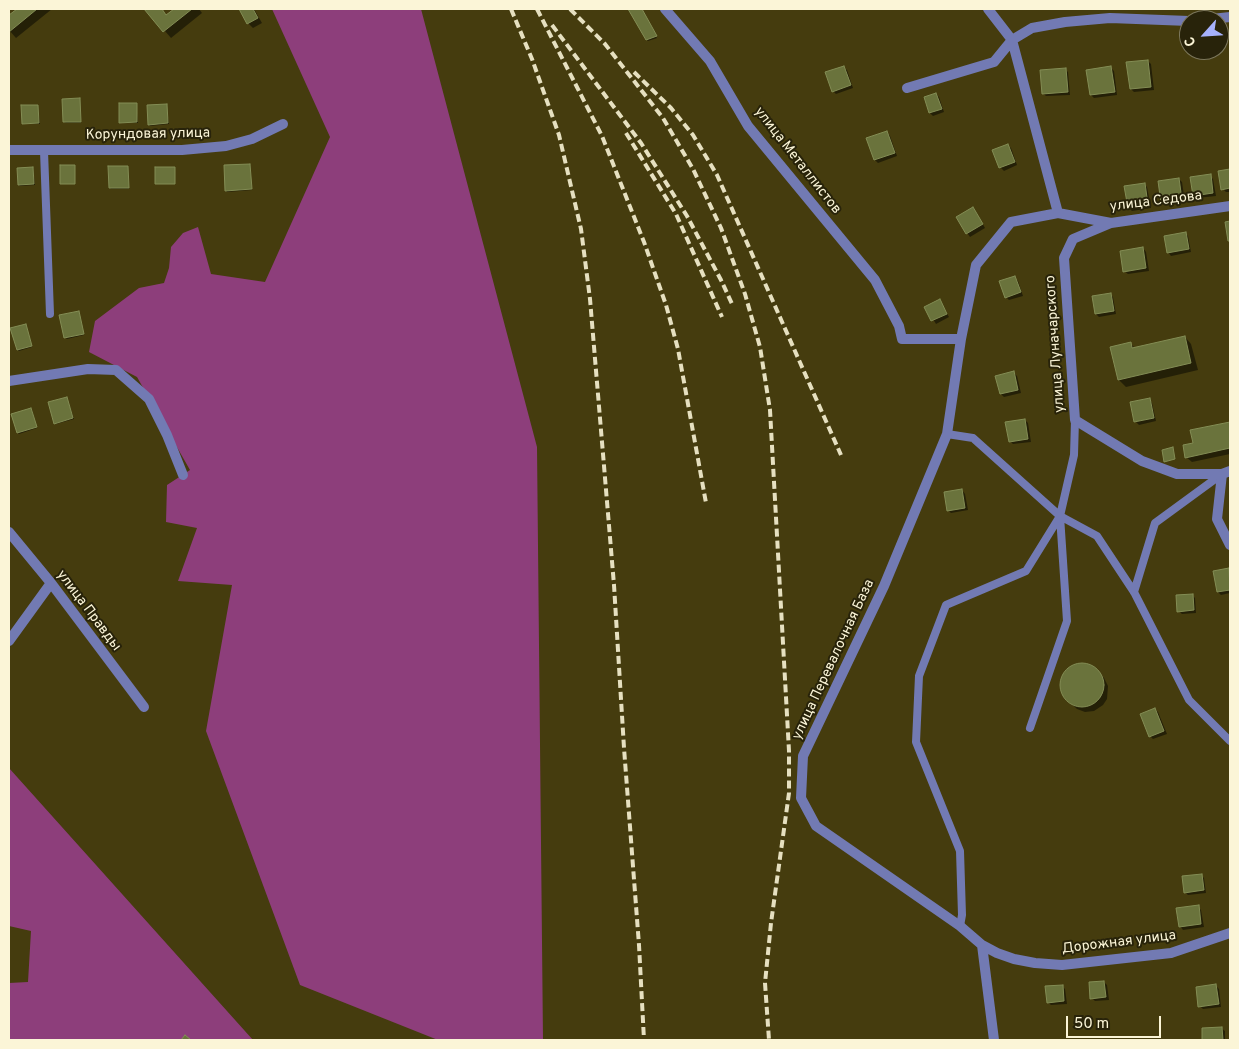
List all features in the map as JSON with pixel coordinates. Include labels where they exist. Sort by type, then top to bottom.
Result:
[{"type":"street","name":"улица Металлистов","points":[[665,9],[710,62],[748,126],[875,280],[900,326],[902,339],[961,339]]},
{"type":"street","points":[[988,9],[1012,40],[1058,213]]},
{"type":"street","points":[[907,88],[994,62],[1012,40],[1032,28],[1108,13],[1179,20]]},
{"type":"street","name":"Корундовая улица","points":[[9,150],[182,150],[226,146],[252,139],[283,124]]},
{"type":"street","name":"улица Седова","points":[[961,339],[976,265],[1011,222],[1058,213],[1111,223],[1230,206]]},
{"type":"street","name":"улица Луначарского","points":[[1111,223],[1074,239],[1064,258],[1075,420],[1142,461],[1177,474],[1226,473]]},
{"type":"street","name":"улица Перевалочная База","points":[[961,339],[947,434],[884,586],[803,756],[801,798],[816,826],[960,926],[982,945]]},
{"type":"street","points":[[9,382],[88,369],[116,370],[149,399],[183,474]]},
{"type":"street","points":[[1226,473],[1218,519],[1230,545]]},
{"type":"street","name":"улица Правды","points":[[9,532],[51,583],[144,707]]},
{"type":"street","points":[[9,641],[51,583]]},
{"type":"street","name":"Дорожная улица","points":[[982,945],[1014,959],[1062,965],[1171,953],[1230,933]]},
{"type":"street","points":[[982,945],[994,1040]]},
{"type":"lane","points":[[44,151],[50,314]]},
{"type":"lane","points":[[1030,728],[1066,621],[1060,516],[1074,455],[1075,420]]},
{"type":"lane","points":[[947,434],[973,438],[1060,516],[1097,536],[1134,592],[1189,700],[1230,741]]},
{"type":"lane","points":[[1134,592],[1155,523],[1226,473]]},
{"type":"lane","points":[[960,926],[962,915],[960,851],[916,742],[919,676],[946,605],[1026,571],[1060,516]]},
{"type":"shaded area","points":[[272,9],[421,9],[537,447],[543,1040],[438,1040],[300,985],[206,731],[232,585],[178,581],[197,528],[166,522],[167,485],[190,470],[137,377],[89,352],[95,321],[139,288],[164,283],[169,268],[171,247],[183,233],[198,227],[211,274],[265,282],[330,137]]},
{"type":"shaded area","points":[[9,768],[253,1040],[9,1040],[9,983],[28,982],[31,931],[9,926]]},
{"type":"building","points":[[17,9],[37,9],[9,32],[9,15]]},
{"type":"building","points":[[144,9],[162,9],[166,15],[174,9],[192,9],[163,32]]},
{"type":"building","points":[[239,9],[253,9],[258,18],[247,24]]},
{"type":"building","points":[[628,9],[642,9],[657,36],[646,40]]},
{"type":"building","points":[[1148,60],[1151,87],[1130,89],[1126,62]]},
{"type":"building","points":[[844,66],[851,85],[832,92],[825,72]]},
{"type":"building","points":[[1111,66],[1115,92],[1090,95],[1086,70]]},
{"type":"building","points":[[1066,68],[1068,92],[1042,94],[1040,70]]},
{"type":"building","points":[[936,93],[942,109],[929,113],[924,97]]},
{"type":"building","points":[[80,98],[81,122],[63,122],[62,99]]},
{"type":"building","points":[[119,103],[137,103],[137,122],[119,123]]},
{"type":"building","points":[[167,104],[168,123],[148,125],[147,105]]},
{"type":"building","points":[[21,105],[38,105],[39,123],[22,124]]},
{"type":"building","points":[[887,131],[895,153],[874,160],[866,138]]},
{"type":"building","points":[[1008,144],[1015,162],[999,168],[992,150]]},
{"type":"building","points":[[250,164],[252,189],[225,191],[224,165]]},
{"type":"building","points":[[60,165],[75,165],[75,184],[60,184]]},
{"type":"building","points":[[108,166],[128,166],[129,188],[109,188]]},
{"type":"building","points":[[33,167],[34,184],[18,185],[17,168]]},
{"type":"building","points":[[155,167],[175,167],[175,184],[155,184]]},
{"type":"building","points":[[1230,169],[1230,188],[1221,190],[1218,171]]},
{"type":"building","points":[[1211,174],[1213,193],[1193,196],[1190,177]]},
{"type":"building","points":[[1179,178],[1182,200],[1161,203],[1158,181]]},
{"type":"building","points":[[1145,183],[1148,205],[1128,208],[1124,186]]},
{"type":"building","points":[[973,207],[983,224],[966,234],[956,217]]},
{"type":"building","points":[[1230,221],[1230,241],[1228,241],[1225,222]]},
{"type":"building","points":[[1186,232],[1189,249],[1167,253],[1164,236]]},
{"type":"building","points":[[1143,247],[1146,268],[1123,272],[1120,251]]},
{"type":"building","points":[[1015,276],[1021,292],[1005,298],[999,281]]},
{"type":"building","points":[[1111,293],[1114,311],[1095,314],[1092,296]]},
{"type":"building","points":[[940,299],[947,314],[931,321],[924,307]]},
{"type":"building","points":[[79,311],[84,334],[64,338],[59,315]]},
{"type":"building","points":[[26,324],[32,346],[17,350],[10,328]]},
{"type":"building","points":[[1185,336],[1191,363],[1118,380],[1110,347],[1131,342],[1132,348]]},
{"type":"building","points":[[1014,371],[1018,390],[1000,394],[995,376]]},
{"type":"building","points":[[67,397],[73,418],[54,424],[48,402]]},
{"type":"building","points":[[1150,398],[1154,418],[1134,422],[1130,402]]},
{"type":"building","points":[[31,408],[37,427],[17,433],[11,414]]},
{"type":"building","points":[[1025,419],[1028,439],[1009,442],[1005,422]]},
{"type":"building","points":[[1230,422],[1230,448],[1185,458],[1183,445],[1193,443],[1190,430]]},
{"type":"building","points":[[1173,447],[1175,459],[1164,462],[1162,450]]},
{"type":"building","points":[[962,489],[965,508],[947,511],[944,492]]},
{"type":"building","points":[[1229,568],[1230,590],[1217,592],[1213,571]]},
{"type":"building","points":[[1193,594],[1194,610],[1177,612],[1176,595]]},
{"type":"building","points":[[1082,663],[1094,667],[1100,673],[1104,685],[1100,697],[1094,703],[1082,707],[1070,703],[1064,697],[1060,685],[1064,673],[1070,667]]},
{"type":"building","points":[[1155,708],[1164,731],[1149,737],[1140,714]]},
{"type":"building","points":[[1202,874],[1204,890],[1184,893],[1182,876]]},
{"type":"building","points":[[1199,905],[1201,924],[1179,927],[1176,908]]},
{"type":"building","points":[[1104,981],[1106,997],[1090,999],[1089,982]]},
{"type":"building","points":[[1216,984],[1219,1004],[1198,1007],[1196,987]]},
{"type":"building","points":[[1063,985],[1064,1001],[1047,1003],[1045,986]]},
{"type":"building","points":[[1222,1027],[1223,1040],[1202,1040],[1202,1028]]},
{"type":"building","points":[[185,1035],[191,1040],[181,1040]]},
{"type":"railway","points":[[511,9],[532,59],[559,135],[581,229],[590,299],[614,585],[644,1040]]},
{"type":"railway","points":[[537,9],[602,136],[644,242],[666,305],[678,349],[706,503]]},
{"type":"railway","points":[[570,9],[605,44],[663,118],[693,169],[721,228],[745,294],[760,347],[770,410],[789,751],[789,793],[771,923],[765,983],[769,1040]]},
{"type":"railway","points":[[552,25],[641,143],[687,216],[733,306]]},
{"type":"railway","points":[[634,72],[671,108],[693,135],[717,175],[841,455]]},
{"type":"railway","points":[[626,133],[676,214],[722,317]]}]
